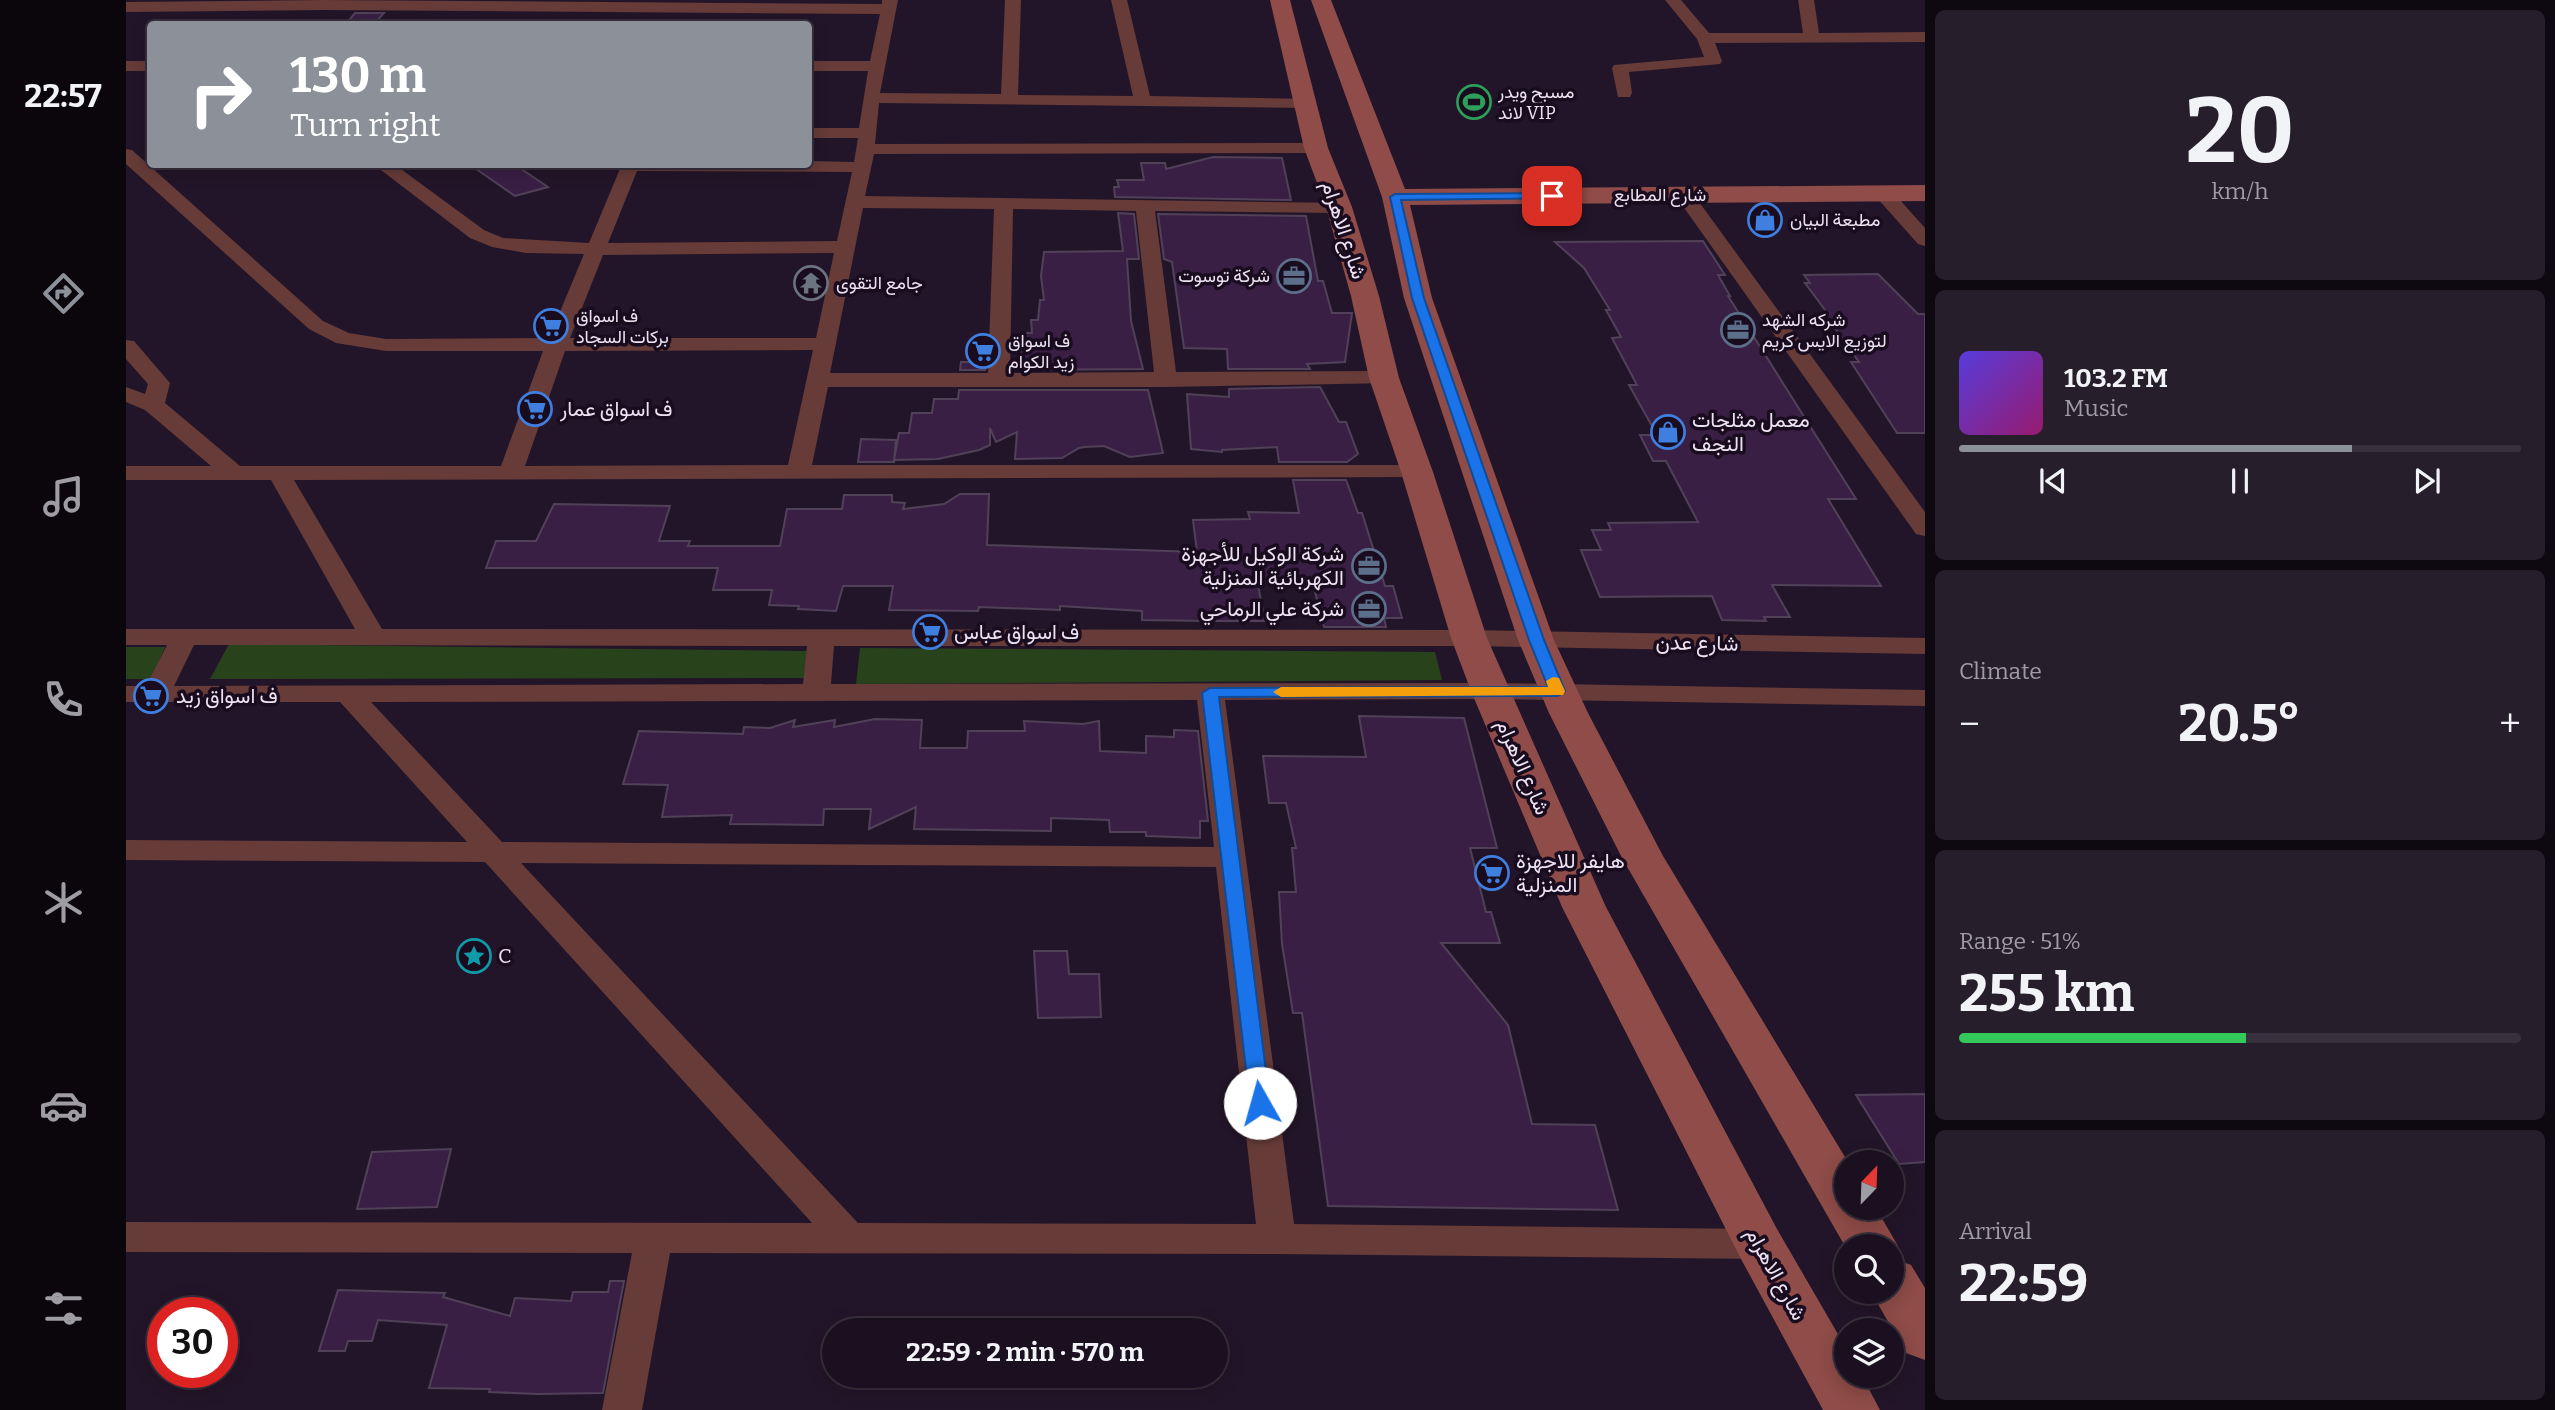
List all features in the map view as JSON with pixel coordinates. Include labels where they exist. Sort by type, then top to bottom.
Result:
[{"type":"main road","points":[[1285,26],[1311,43],[1331,26],[1395,197],[1415,285],[1536,640],[1558,691],[1631,835],[1692,947],[1768,1068],[1834,1181]]},
{"type":"main road","name":"شارع الاهرام","points":[[1285,26],[1307,103],[1316,148],[1339,207],[1362,284],[1384,378],[1417,472],[1469,638],[1490,691],[1584,907],[1759,1244],[1852,1410]]},
{"type":"main road","name":"شارع المطابع","points":[[1395,197],[1925,193]]},
{"type":"main road","points":[[1362,284],[1394,292],[1415,285]]},
{"type":"main road","points":[[1904,1301],[1925,1337]]},
{"type":"street","points":[[1009,100],[1013,0]]},
{"type":"street","points":[[1119,0],[1143,101]]},
{"type":"street","points":[[1623,93],[1620,68],[1714,61],[1705,38],[1674,0]]},
{"type":"street","points":[[1806,0],[1812,38]]},
{"type":"street","points":[[310,21],[325,3]]},
{"type":"street","points":[[126,7],[325,3],[889,5],[855,202],[799,471]]},
{"type":"street","points":[[687,21],[695,4]]},
{"type":"street","points":[[1705,38],[1925,37]]},
{"type":"street","points":[[126,66],[147,66]]},
{"type":"street","points":[[812,66],[877,66]]},
{"type":"street","points":[[871,98],[1307,103]]},
{"type":"street","points":[[812,134],[865,150]]},
{"type":"street","points":[[812,153],[865,150],[1316,148]]},
{"type":"street","points":[[126,154],[316,325],[335,334],[386,345],[827,344]]},
{"type":"street","points":[[387,168],[477,234],[499,243],[526,247],[598,249],[844,247]]},
{"type":"street","points":[[511,471],[556,346],[630,168]]},
{"type":"street","points":[[1884,194],[1925,240]]},
{"type":"street","points":[[1684,195],[1925,529]]},
{"type":"street","points":[[855,202],[1339,207]]},
{"type":"street","points":[[999,379],[1004,203]]},
{"type":"street","points":[[1145,204],[1166,380]]},
{"type":"street","points":[[126,346],[159,383],[153,405]]},
{"type":"street","points":[[820,380],[1384,378]]},
{"type":"street","points":[[126,394],[153,405],[235,474]]},
{"type":"street","points":[[126,473],[1417,472]]},
{"type":"street","points":[[279,474],[373,638]]},
{"type":"street","name":"شارع عدن","points":[[126,637],[1469,638],[1925,646]]},
{"type":"street","points":[[156,694],[186,637]]},
{"type":"street","points":[[816,693],[821,639]]},
{"type":"street","points":[[126,694],[1558,691],[1925,698]]},
{"type":"street","points":[[1210,693],[1277,1239]]},
{"type":"street","points":[[348,694],[850,1239]]},
{"type":"street","points":[[126,850],[1230,857]]},
{"type":"street","points":[[126,1237],[1277,1239],[1759,1244]]},
{"type":"street","points":[[622,1410],[654,1238]]},
{"type":"green space","points":[[229,644],[807,651],[804,678],[210,679]]},
{"type":"green space","points":[[126,647],[165,647],[152,679],[126,679]]},
{"type":"green space","points":[[860,648],[1435,652],[1442,680],[856,684]]},
{"type":"building","points":[[355,13],[384,13],[377,21],[348,21]]},
{"type":"building","points":[[1213,157],[1282,158],[1291,200],[1115,197],[1114,187],[1119,187],[1117,180],[1144,180],[1141,163],[1165,163],[1166,169]]},
{"type":"building","points":[[475,168],[520,168],[548,187],[515,196]]},
{"type":"building","points":[[1118,213],[1134,214],[1139,259],[1127,259],[1131,321],[1143,369],[1013,370],[1013,362],[1021,362],[1020,333],[1032,333],[1031,320],[1038,320],[1040,300],[1044,300],[1041,276],[1044,252],[1123,251]]},
{"type":"building","points":[[1158,214],[1306,216],[1318,281],[1323,281],[1332,313],[1352,313],[1345,362],[1307,364],[1310,369],[1228,369],[1227,349],[1184,348],[1172,262],[1164,259]]},
{"type":"building","points":[[1703,241],[1725,275],[1718,275],[1728,296],[1856,499],[1828,499],[1881,586],[1772,585],[1790,617],[1764,617],[1766,621],[1722,620],[1712,596],[1600,597],[1581,550],[1601,550],[1592,530],[1611,530],[1608,523],[1698,522],[1666,461],[1653,461],[1640,435],[1657,435],[1629,385],[1637,385],[1612,338],[1621,337],[1606,310],[1610,310],[1584,268],[1555,242]]},
{"type":"building","points":[[1878,274],[1918,314],[1925,314],[1925,433],[1897,433],[1851,362],[1859,362],[1805,283],[1810,283],[1804,275]]},
{"type":"building","points":[[961,362],[986,362],[985,370],[960,370]]},
{"type":"building","points":[[1320,387],[1339,422],[1346,422],[1358,454],[1347,462],[1279,462],[1277,447],[1222,452],[1191,449],[1187,394],[1229,397],[1229,389]]},
{"type":"building","points":[[959,390],[1148,390],[1163,453],[1130,457],[1104,446],[1079,448],[1062,458],[1015,459],[1017,432],[996,442],[990,428],[990,445],[979,450],[938,459],[894,460],[899,433],[909,433],[912,413],[932,413],[934,399],[958,399]]},
{"type":"building","points":[[861,439],[896,440],[894,462],[858,462]]},
{"type":"building","points":[[1293,480],[1346,480],[1358,513],[1362,513],[1385,586],[1393,586],[1402,618],[1384,618],[1386,627],[1324,627],[1314,588],[1257,580],[1265,621],[1142,620],[1142,611],[1060,606],[1060,610],[979,607],[978,611],[889,610],[893,586],[843,586],[836,611],[798,609],[799,606],[769,605],[772,590],[713,590],[718,568],[486,568],[496,541],[536,541],[554,504],[670,506],[659,541],[690,541],[688,546],[780,546],[787,509],[842,509],[844,495],[892,495],[892,502],[905,503],[903,509],[944,504],[960,494],[989,494],[987,545],[1197,552],[1193,520],[1250,519],[1248,512],[1299,513]]},
{"type":"building","points":[[1359,716],[1464,718],[1497,848],[1470,848],[1486,912],[1491,912],[1500,943],[1441,943],[1508,1025],[1532,1124],[1595,1125],[1618,1210],[1328,1206],[1302,1013],[1293,1013],[1282,944],[1279,892],[1296,892],[1292,848],[1296,848],[1286,803],[1269,803],[1263,756],[1366,757]]},
{"type":"building","points":[[875,719],[922,720],[920,748],[967,748],[968,731],[1025,731],[1024,721],[1083,724],[1099,721],[1100,751],[1146,753],[1146,736],[1174,737],[1174,730],[1198,731],[1208,821],[1200,821],[1200,838],[1146,836],[1146,832],[1110,832],[1109,820],[1051,818],[1051,831],[914,829],[916,807],[869,829],[871,809],[824,809],[823,825],[730,824],[732,815],[662,817],[668,785],[623,784],[639,731],[743,734],[744,727],[770,728],[795,720],[793,727],[835,720],[834,727]]},
{"type":"building","points":[[1034,951],[1067,951],[1069,974],[1099,974],[1101,1017],[1038,1018]]},
{"type":"building","points":[[1925,1094],[1925,1162],[1904,1164],[1904,1150],[1890,1150],[1856,1095]]},
{"type":"building","points":[[451,1149],[437,1207],[357,1209],[372,1152]]},
{"type":"building","points":[[610,1281],[624,1281],[603,1393],[537,1394],[489,1392],[490,1389],[429,1388],[447,1325],[378,1320],[372,1341],[348,1341],[345,1351],[319,1351],[338,1290],[445,1293],[443,1297],[510,1316],[515,1298],[571,1301],[573,1292],[608,1292]]},
{"type":"slow traffic","points":[[1281,692],[1558,691],[1553,681]]},
{"type":"place","name":"مسبح ويدر لاند VIP","points":[[1474,102]]},
{"type":"place","name":"مطبعة البيان","points":[[1765,220]]},
{"type":"place","name":"شركة توسوت","points":[[1294,276]]},
{"type":"place","name":"جامع التقوى","points":[[811,283]]},
{"type":"place","name":"ف اسواق بركات السجاد","points":[[551,326]]},
{"type":"place","name":"شركه الشهد لتوزيع الايس كريم","points":[[1738,330]]},
{"type":"place","name":"ف اسواق زيد الكوام","points":[[983,351]]},
{"type":"place","name":"ف اسواق عمار","points":[[535,409]]},
{"type":"place","name":"معمل مثلجات النجف","points":[[1668,432]]},
{"type":"place","name":"شركة الوكيل للأجهزة الكهربائية المنزلية","points":[[1369,566]]},
{"type":"place","name":"شركة علي الرماحي","points":[[1369,609]]},
{"type":"place","name":"ف اسواق عباس","points":[[930,632]]},
{"type":"place","name":"ف اسواق زيد","points":[[151,696]]},
{"type":"place","name":"هايفر للاجهزة المنزلية","points":[[1492,873]]},
{"type":"place","name":"C","points":[[474,956]]},
{"type":"route","points":[[1260,1103],[1210,693],[1558,691],[1536,640],[1418,298],[1395,197],[1552,196]]}]
